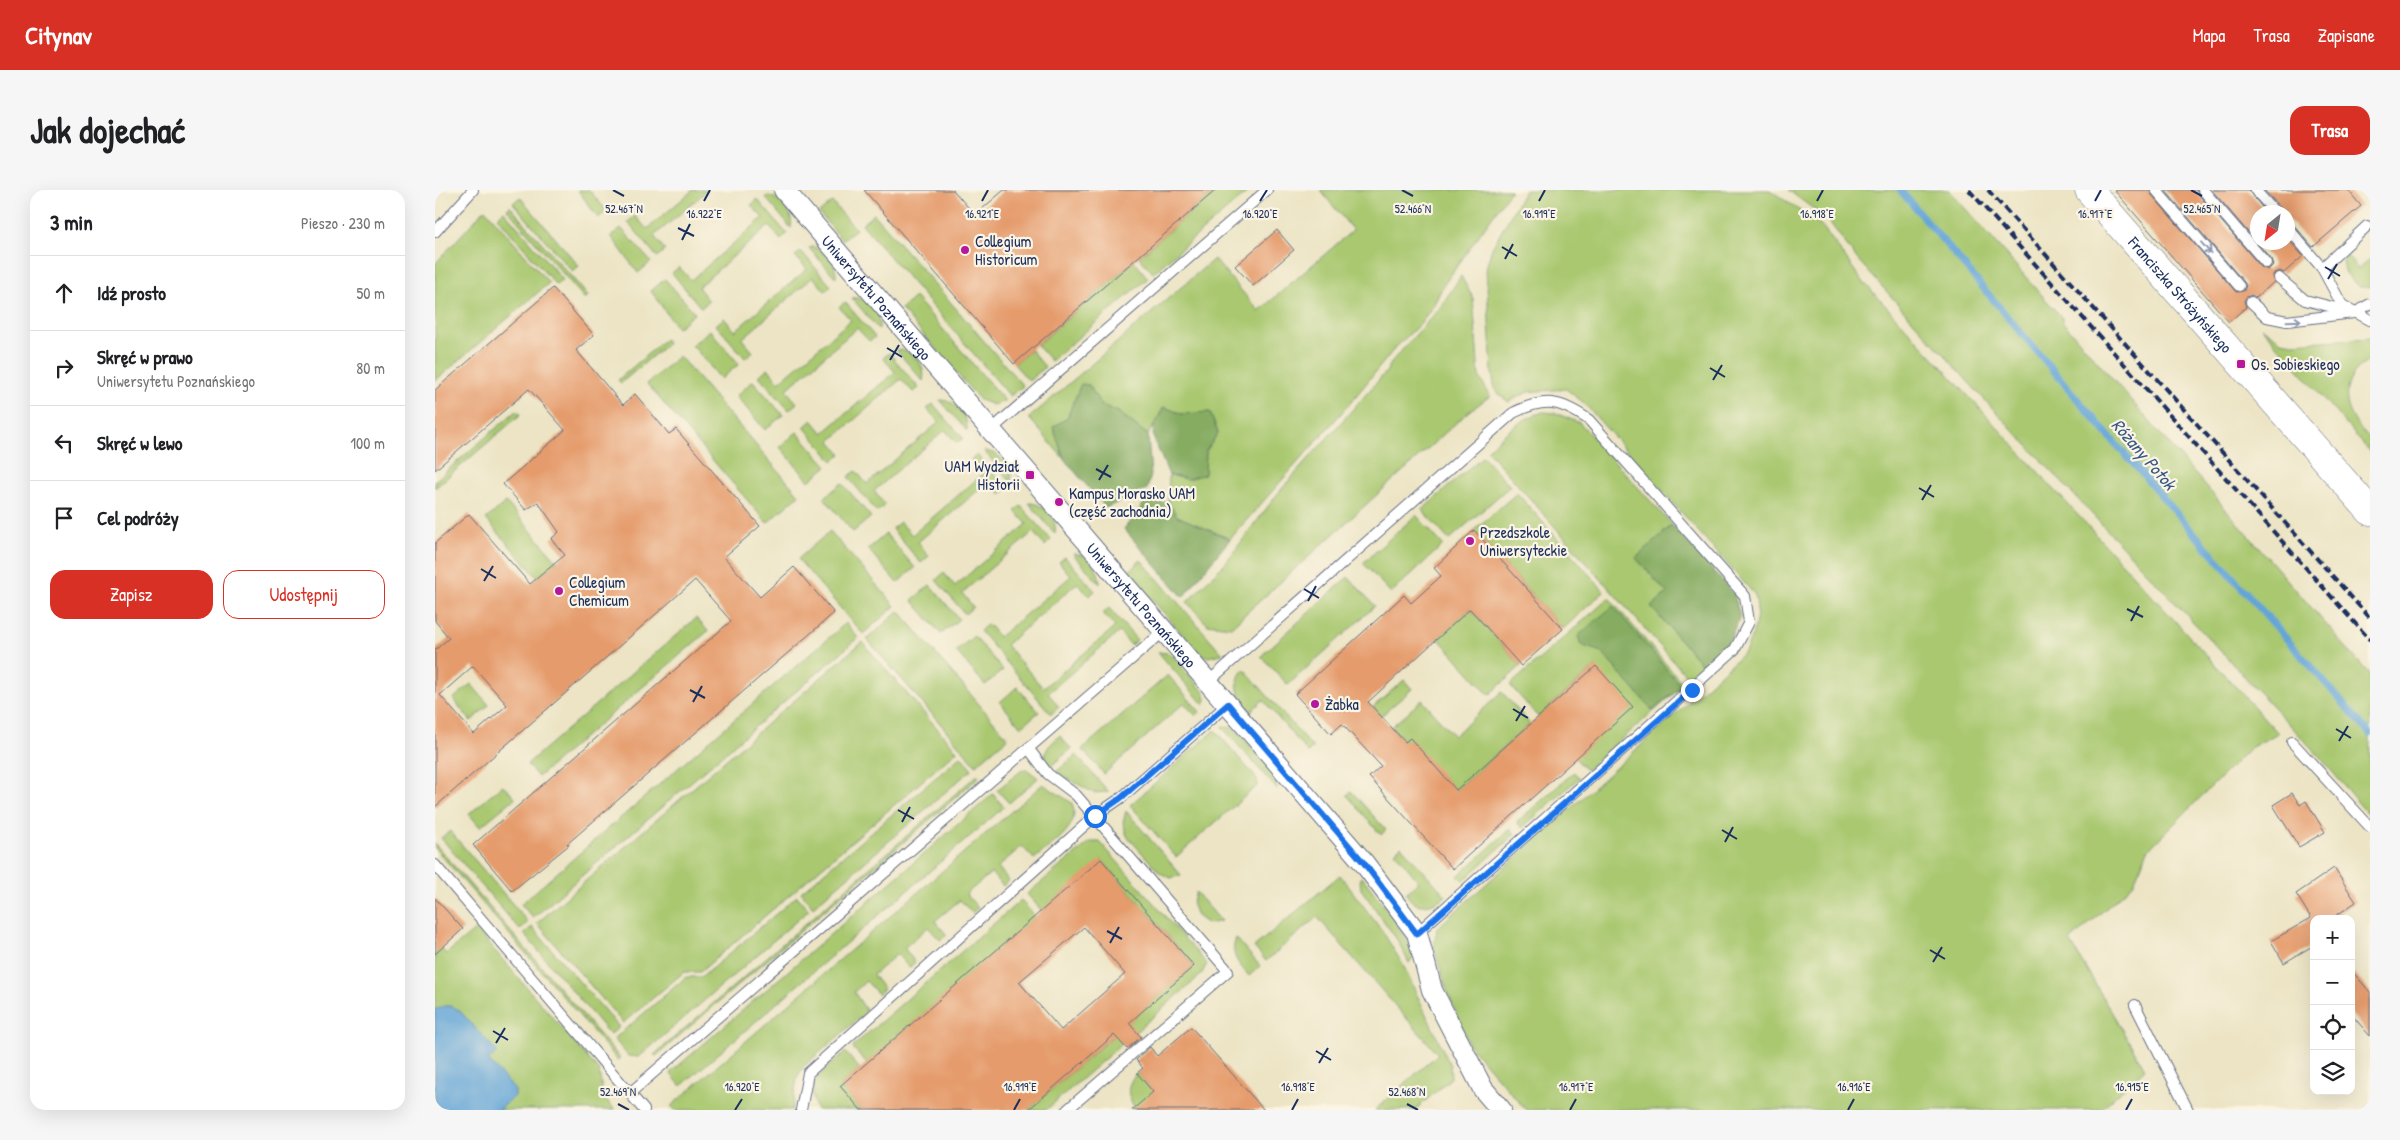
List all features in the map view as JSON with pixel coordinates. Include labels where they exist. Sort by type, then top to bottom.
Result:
[{"type":"street","name":"Uniwersytetu Poznańskiego","points":[[784,190],[1364,863],[1417,934],[1432,990],[1483,1089],[1501,1110]]},
{"type":"street","name":"Franciszka Stróżyńskiego","points":[[2089,190],[2366,499]]},
{"type":"lane","points":[[435,232],[473,190]]},
{"type":"lane","points":[[991,430],[1267,190]]},
{"type":"lane","points":[[2156,190],[2239,286]]},
{"type":"lane","points":[[2203,190],[2266,263]]},
{"type":"lane","points":[[2255,190],[2269,205]]},
{"type":"lane","points":[[2322,268],[2367,226]]},
{"type":"lane","points":[[2295,236],[2322,268],[2339,301],[2353,313]]},
{"type":"lane","points":[[2279,278],[2305,300],[2353,313],[2370,320]]},
{"type":"lane","points":[[2251,302],[2267,317],[2282,321],[2311,320],[2353,313],[2370,304]]},
{"type":"lane","points":[[1208,682],[1513,413],[1531,404],[1551,402],[1571,408],[1589,420],[1745,596],[1749,622],[1735,649],[1417,934]]},
{"type":"lane","points":[[630,1092],[1164,631]]},
{"type":"lane","points":[[801,1110],[807,1073],[1095,816],[1121,798],[1228,704]]},
{"type":"lane","points":[[2292,742],[2370,827]]},
{"type":"lane","points":[[1028,748],[1048,774],[1076,795],[1095,816],[1228,971],[1067,1110]]},
{"type":"lane","points":[[435,865],[644,1110]]},
{"type":"lane","points":[[2135,1005],[2188,1110]]},
{"type":"green space","points":[[578,190],[589,190],[607,211],[598,218]]},
{"type":"green space","points":[[693,190],[708,190],[654,236],[665,250],[657,257],[628,222],[635,216],[647,229]]},
{"type":"green space","points":[[1216,190],[1250,190],[1153,273],[1139,257]]},
{"type":"green space","points":[[1320,190],[1511,190],[1443,286],[1433,306],[1419,325],[1395,348],[1351,402],[1230,539],[1177,516],[1168,502],[1169,475],[1188,479],[1205,474],[1206,451],[1218,433],[1210,413],[1182,414],[1164,407],[1148,435],[1117,411],[1101,405],[1089,385],[1081,384],[1067,418],[1053,427],[1064,459],[1029,418],[1214,259],[1259,311],[1353,230]]},
{"type":"green space","points":[[1525,190],[1770,190],[1822,226],[1860,278],[2278,733],[2250,748],[2148,850],[2133,884],[2070,941],[2145,1069],[2100,1110],[1526,1110],[1469,1045],[1447,990],[1434,949],[1437,928],[1745,652],[1753,631],[1757,610],[1755,595],[1584,403],[1566,389],[1528,392],[1508,402],[1495,390],[1492,373],[1486,268],[1492,248]]},
{"type":"green space","points":[[1788,190],[1949,190],[2370,675],[2370,817],[2320,757],[1982,397],[1858,260],[1827,219]]},
{"type":"green space","points":[[769,196],[779,200],[786,208],[791,218],[791,228],[765,197]]},
{"type":"green space","points":[[520,197],[579,266],[572,271],[513,203]]},
{"type":"green space","points":[[757,199],[787,234],[781,240],[769,226],[698,287],[709,301],[701,308],[672,273],[679,267],[691,280],[763,218],[751,205]]},
{"type":"green space","points":[[832,202],[856,229],[842,240],[819,213]]},
{"type":"green space","points":[[510,206],[588,296],[585,299],[507,209]]},
{"type":"green space","points":[[485,209],[549,283],[435,381],[435,264]]},
{"type":"green space","points":[[504,211],[563,280],[556,285],[497,217]]},
{"type":"green space","points":[[874,214],[1023,386],[1010,396],[862,224]]},
{"type":"green space","points":[[621,228],[651,262],[638,273],[611,236]]},
{"type":"green space","points":[[813,247],[823,251],[830,258],[835,268],[836,278],[809,248]]},
{"type":"green space","points":[[801,251],[831,286],[825,291],[813,277],[742,339],[753,352],[745,358],[716,325],[724,318],[735,331],[807,269],[795,256]]},
{"type":"green space","points":[[2347,256],[2358,269],[2370,259],[2370,287],[2358,287],[2345,272],[2343,261]]},
{"type":"green space","points":[[1134,261],[1148,278],[1051,361],[1037,345]]},
{"type":"green space","points":[[1461,276],[1473,298],[1479,376],[1490,396],[1466,414],[1231,627],[1207,624],[1187,602],[1226,562],[1279,492],[1386,372],[1393,360],[1439,309]]},
{"type":"green space","points":[[665,279],[695,313],[677,328],[651,291]]},
{"type":"green space","points":[[915,297],[1005,401],[993,405],[980,400],[901,309]]},
{"type":"green space","points":[[852,298],[863,300],[873,308],[878,318],[879,330]]},
{"type":"green space","points":[[845,302],[875,337],[869,341],[857,328],[786,390],[797,403],[789,410],[759,376],[768,368],[779,382],[851,320],[839,307]]},
{"type":"green space","points":[[2261,327],[2281,341],[2293,343],[2370,338],[2370,360],[2351,378],[2347,388],[2347,399],[2354,420],[2370,439],[2370,452]]},
{"type":"green space","points":[[710,330],[739,364],[721,379],[692,345]]},
{"type":"green space","points":[[665,339],[668,343],[621,383],[618,380]]},
{"type":"green space","points":[[896,350],[908,352],[917,359],[923,369],[923,381]]},
{"type":"green space","points":[[1031,350],[1045,367],[1029,381],[1014,364]]},
{"type":"green space","points":[[889,353],[919,388],[913,392],[901,379],[830,441],[841,454],[833,461],[804,427],[812,420],[823,433],[895,372],[883,358]]},
{"type":"green space","points":[[679,356],[799,495],[767,523],[647,384]]},
{"type":"green space","points":[[753,381],[783,415],[765,430],[736,396]]},
{"type":"green space","points":[[1081,384],[1089,385],[1101,405],[1117,411],[1148,435],[1151,475],[1147,489],[1106,508],[1064,459],[1053,427],[1067,418]]},
{"type":"green space","points":[[940,400],[952,403],[960,410],[966,420],[967,431]]},
{"type":"green space","points":[[933,404],[963,438],[957,443],[945,430],[874,491],[885,505],[877,512],[848,477],[856,471],[867,484],[939,422],[927,409]]},
{"type":"green space","points":[[1164,407],[1182,414],[1210,412],[1218,433],[1206,451],[1205,474],[1188,479],[1169,475],[1153,437],[1154,425]]},
{"type":"green space","points":[[517,410],[521,414],[435,488],[435,481]]},
{"type":"green space","points":[[1543,412],[1555,413],[1580,423],[1672,525],[1636,558],[1667,593],[1651,607],[1704,667],[1690,680],[1487,450],[1519,423]]},
{"type":"green space","points":[[797,432],[827,466],[809,481],[780,447]]},
{"type":"green space","points":[[984,451],[995,454],[1004,461],[1010,471],[1011,482]]},
{"type":"green space","points":[[977,455],[1007,489],[1001,494],[989,481],[918,542],[929,556],[921,563],[892,529],[900,522],[912,535],[983,474],[971,460]]},
{"type":"green space","points":[[1483,456],[1510,486],[1449,540],[1422,510]]},
{"type":"green space","points":[[842,483],[871,517],[853,532],[824,498]]},
{"type":"green space","points":[[1517,493],[1604,591],[1563,629],[1474,530]]},
{"type":"green space","points":[[506,502],[557,561],[538,578],[486,519]]},
{"type":"green space","points":[[1168,502],[1177,516],[1230,539],[1183,597],[1124,529],[1144,503]]},
{"type":"green space","points":[[1029,503],[1040,506],[1049,512],[1054,522],[1055,534]]},
{"type":"green space","points":[[1021,506],[1051,540],[1045,546],[1033,532],[962,593],[973,607],[965,614],[936,580],[944,573],[955,586],[1027,524],[1015,511]]},
{"type":"green space","points":[[1416,515],[1443,545],[1391,593],[1363,563]]},
{"type":"green space","points":[[1672,525],[1734,594],[1740,617],[1727,646],[1704,667],[1651,607],[1667,593],[1636,558]]},
{"type":"green space","points":[[830,531],[895,606],[863,634],[798,559]]},
{"type":"green space","points":[[886,534],[915,568],[897,583],[868,549]]},
{"type":"green space","points":[[1073,554],[1084,556],[1092,563],[1098,573],[1100,584]]},
{"type":"green space","points":[[1065,557],[1095,591],[1089,596],[1077,583],[1006,645],[1043,688],[1115,627],[1103,613],[1109,608],[1137,640],[1131,645],[1119,632],[1048,693],[1059,707],[1051,714],[980,631],[988,624],[999,637],[1071,576],[1059,562]]},
{"type":"green space","points":[[1141,560],[1223,654],[1208,657],[1198,652],[1128,572]]},
{"type":"green space","points":[[1348,577],[1375,606],[1288,685],[1261,656]]},
{"type":"green space","points":[[930,585],[959,619],[941,634],[912,600]]},
{"type":"green space","points":[[1609,598],[1684,685],[1586,770],[1575,758],[1596,666],[1538,717],[1510,685]]},
{"type":"green space","points":[[1613,606],[1681,686],[1653,711],[1601,652],[1581,645],[1578,636]]},
{"type":"green space","points":[[1470,609],[1521,666],[1489,695],[1438,638]]},
{"type":"green space","points":[[899,611],[1008,738],[976,765],[867,639]]},
{"type":"green space","points":[[696,618],[708,631],[538,777],[527,764]]},
{"type":"green space","points":[[846,623],[858,638],[533,918],[521,904]]},
{"type":"green space","points":[[974,636],[1003,670],[985,685],[956,651]]},
{"type":"green space","points":[[862,642],[957,751],[700,972],[684,972],[623,1023],[537,923]]},
{"type":"green space","points":[[1158,652],[1168,653],[1172,656],[1204,692],[1206,700],[1204,705]]},
{"type":"green space","points":[[1244,669],[1313,748],[1308,753],[1263,700],[1250,712],[1238,691],[1238,680]]},
{"type":"green space","points":[[1168,675],[1200,712],[1196,716],[1184,703],[1104,774],[1082,749]]},
{"type":"green space","points":[[1404,680],[1412,689],[1381,716],[1373,707]]},
{"type":"green space","points":[[471,684],[489,705],[471,721],[453,699]]},
{"type":"green space","points":[[1017,687],[1039,712],[1021,727],[1000,702]]},
{"type":"green space","points":[[1502,692],[1530,724],[1456,790],[1391,727],[1422,700],[1454,736]]},
{"type":"green space","points":[[1228,726],[1238,732],[1272,771],[1275,776],[1277,789],[1222,727]]},
{"type":"green space","points":[[1215,730],[1257,779],[1258,785],[1176,857],[1130,805]]},
{"type":"green space","points":[[1060,736],[1071,749],[1050,767],[1047,762],[1046,753],[1052,743]]},
{"type":"green space","points":[[1076,755],[1109,792],[1094,793],[1056,772]]},
{"type":"green space","points":[[961,756],[972,769],[813,907],[801,892]]},
{"type":"green space","points":[[1022,770],[1028,770],[1038,778],[1009,803],[997,790]]},
{"type":"green space","points":[[1574,772],[1579,778],[1522,828],[1517,822]]},
{"type":"green space","points":[[977,775],[979,777],[656,1056],[654,1055]]},
{"type":"green space","points":[[1043,784],[1072,803],[1074,812],[1069,828],[1056,842],[1034,859],[1022,846],[998,867],[1009,881],[1003,886],[991,873],[966,894],[978,908],[972,913],[960,900],[935,921],[947,935],[940,940],[928,927],[904,948],[915,962],[909,968],[897,954],[873,975],[884,989],[878,994],[866,981],[854,992],[866,1010],[864,1014],[803,1067],[797,1078],[792,1110],[675,1110],[671,1106]]},
{"type":"green space","points":[[503,785],[515,798],[480,827],[469,814]]},
{"type":"green space","points":[[1351,791],[1386,830],[1381,835],[1347,795]]},
{"type":"green space","points":[[993,794],[1004,807],[681,1086],[670,1073]]},
{"type":"green space","points":[[1126,811],[1181,875],[1171,878],[1160,873],[1127,836],[1123,823]]},
{"type":"green space","points":[[1510,829],[1515,834],[1463,881],[1458,876]]},
{"type":"green space","points":[[450,831],[528,922],[520,930],[441,838]]},
{"type":"green space","points":[[1090,842],[1100,842],[1207,964],[1201,975],[1046,1110],[1028,1110],[1194,966],[1102,860],[1042,911],[1027,894]]},
{"type":"green space","points":[[435,844],[620,1058],[617,1060],[435,848]]},
{"type":"green space","points":[[1401,846],[1446,896],[1424,905],[1414,903],[1410,899],[1406,893],[1419,882],[1395,852]]},
{"type":"green space","points":[[1340,875],[1383,932],[1403,965],[1450,1065],[1451,1078],[1415,1110],[1375,1110],[1438,1054],[1317,917],[1266,961],[1254,947]]},
{"type":"green space","points":[[1362,877],[1390,913],[1415,955],[1409,963],[1398,941],[1361,889],[1360,880]]},
{"type":"green space","points":[[1196,892],[1221,921],[1208,924],[1197,916],[1192,903]]},
{"type":"green space","points":[[797,896],[809,910],[639,1057],[628,1056],[614,1039],[686,977],[702,977]]},
{"type":"green space","points":[[1021,900],[1035,917],[867,1063],[852,1047]]},
{"type":"green space","points":[[532,927],[619,1027],[610,1035],[524,934]]},
{"type":"green space","points":[[476,929],[599,1071],[603,1096],[615,1110],[435,1110],[435,941],[446,954]]},
{"type":"green space","points":[[1236,938],[1260,966],[1249,976],[1234,954]]},
{"type":"green space","points":[[845,1052],[860,1069],[840,1086],[861,1110],[817,1110],[813,1100],[814,1084],[818,1077]]},
{"type":"green space","points":[[1137,1073],[1164,1104],[1135,1108],[1130,1099],[1129,1086]]},
{"type":"water","points":[[444,1006],[452,1006],[459,1010],[497,1052],[488,1060],[515,1090],[515,1096],[499,1110],[435,1110],[435,1010]]},
{"type":"building","name":"Collegium Historicum","points":[[864,190],[953,190],[975,215],[1004,190],[1216,190],[1014,364]]},
{"type":"building","points":[[2114,190],[2149,190],[2236,292],[2244,291],[2246,285],[2244,282],[2165,190],[2196,190],[2261,267],[2268,270],[2273,265],[2271,259],[2263,250],[2295,250],[2295,247],[2303,256],[2284,273],[2280,271],[2274,273],[2272,277],[2274,282],[2256,298],[2252,295],[2246,297],[2244,301],[2246,307],[2229,322]]},
{"type":"building","points":[[2212,190],[2248,190],[2260,205],[2250,205],[2250,234]]},
{"type":"building","points":[[2264,190],[2348,190],[2361,206],[2313,247],[2295,226],[2295,205],[2278,205]]},
{"type":"building","points":[[1277,230],[1294,250],[1253,286],[1235,266]]},
{"type":"building","name":"Collegium Chemicum","points":[[553,288],[594,335],[576,350],[623,405],[635,394],[669,434],[676,429],[760,526],[724,557],[760,597],[794,567],[834,613],[567,844],[569,845],[512,891],[473,845],[731,621],[695,580],[435,807],[435,650],[449,638],[435,621],[435,543],[469,514],[530,584],[565,555],[551,539],[559,532],[538,502],[526,510],[503,484],[565,430],[529,389],[435,470],[435,390]],"holes":[[[473,666],[507,705],[474,734],[440,695]]]},
{"type":"building","points":[[1474,530],[1563,629],[1521,666],[1470,609],[1368,702],[1405,742],[1410,738],[1456,790],[1596,666],[1633,707],[1453,869],[1369,777],[1381,766],[1342,724],[1331,734],[1295,694],[1404,595],[1411,603],[1441,576],[1434,568]]},
{"type":"building","points":[[2292,793],[2300,805],[2306,801],[2325,832],[2299,847],[2273,805]]},
{"type":"building","points":[[1101,859],[1194,966],[1129,1023],[1141,1037],[1127,1049],[1114,1035],[1028,1110],[861,1110],[840,1086]],"holes":[[[1084,927],[1125,974],[1061,1030],[1019,982]]]},
{"type":"building","points":[[2334,868],[2356,902],[2337,915],[2310,916],[2296,894]]},
{"type":"building","points":[[435,898],[463,929],[435,954]]},
{"type":"building","points":[[2310,919],[2310,947],[2284,963],[2271,941]]},
{"type":"building","points":[[2355,975],[2370,992],[2370,1036],[2355,1019]]},
{"type":"building","points":[[1191,1027],[1264,1110],[1132,1110],[1153,1092],[1137,1073],[1143,1068],[1136,1060],[1150,1047],[1157,1056]]},
{"type":"waterway","name":"Różany Potok","points":[[1900,190],[2102,428],[2370,734]]},
{"type":"railway","points":[[1969,190],[2370,640]]},
{"type":"railway","points":[[1988,190],[2370,618]]},
{"type":"place","name":"Collegium Historicum","points":[[965,250]]},
{"type":"place","name":"Os. Sobieskiego","points":[[2241,364]]},
{"type":"place","name":"UAM Wydział Historii","points":[[1030,475]]},
{"type":"place","name":"Kampus Morasko UAM (część zachodnia)","points":[[1059,502]]},
{"type":"place","name":"Przedszkole Uniwersyteckie","points":[[1470,541]]},
{"type":"place","name":"Collegium Chemicum","points":[[559,591]]},
{"type":"place","name":"Żabka","points":[[1315,704]]},
{"type":"route","points":[[1095,816],[1121,798],[1228,704],[1364,863],[1417,934],[1692,690]]}]
